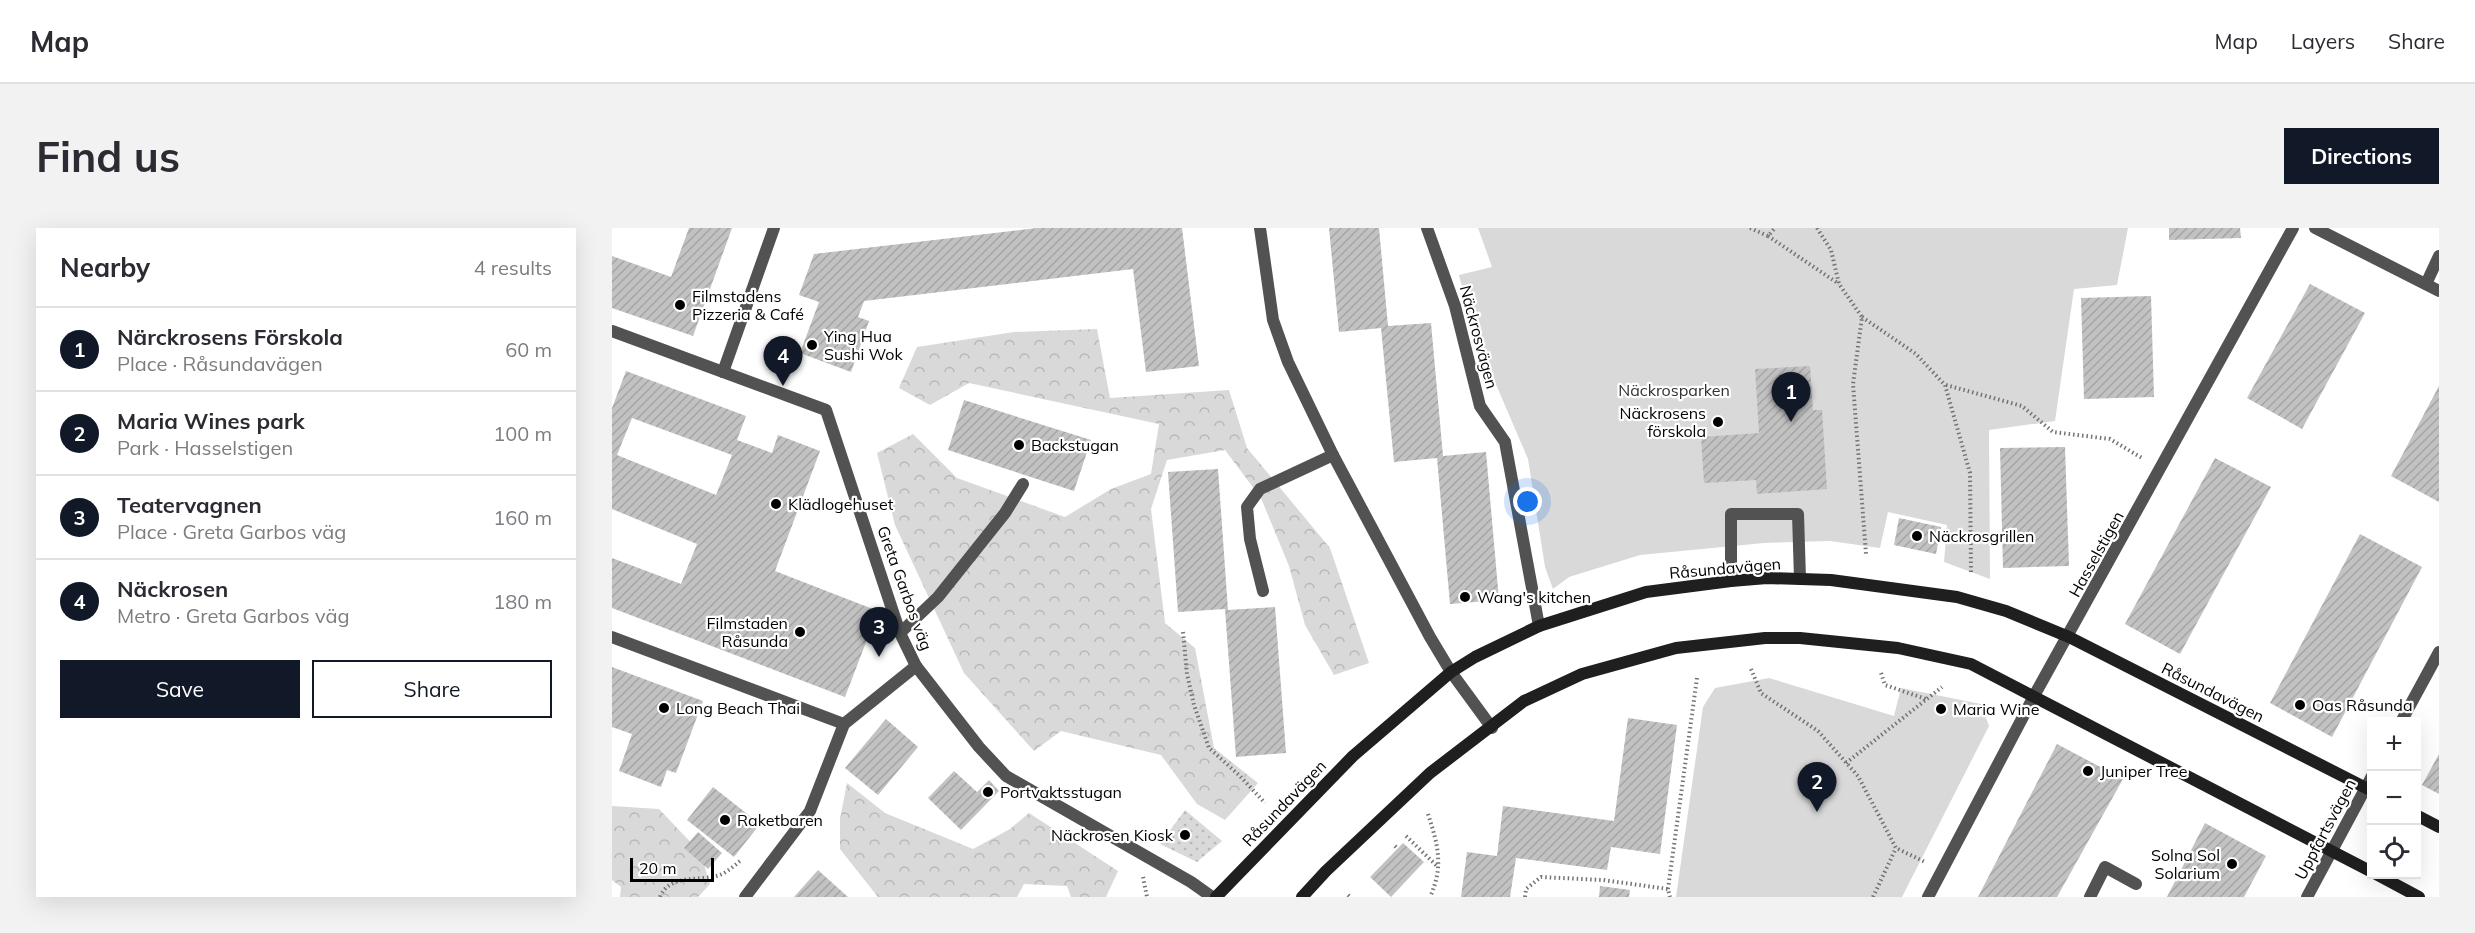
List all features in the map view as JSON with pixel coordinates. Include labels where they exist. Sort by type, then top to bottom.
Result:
[{"type":"street","points":[[723,372],[774,228]]},
{"type":"street","points":[[1260,228],[1273,320],[1288,362],[1419,616],[1451,672],[1492,728]]},
{"type":"street","name":"Näckrosvägen","points":[[1427,228],[1455,306],[1480,406],[1505,442],[1539,626]]},
{"type":"street","name":"Hasselstigen","points":[[1928,897],[2034,696],[2069,637],[2294,228]]},
{"type":"street","points":[[2316,228],[2439,291]]},
{"type":"street","points":[[2426,284],[2439,256]]},
{"type":"street","name":"Greta Garbos väg","points":[[612,331],[826,410],[900,633],[916,666],[979,747],[1006,776],[1214,897]]},
{"type":"street","points":[[1263,591],[1250,539],[1247,507],[1260,489],[1334,455]]},
{"type":"street","points":[[900,633],[938,597],[1005,513],[1023,484]]},
{"type":"street","points":[[1731,581],[1731,514],[1798,514],[1800,579]]},
{"type":"street","name":"Råsundavägen","points":[[1214,897],[1353,756],[1451,672],[1497,645],[1539,626],[1646,592],[1731,581],[1767,578],[1831,580],[1958,597],[2007,611],[2069,637],[2367,784]]},
{"type":"street","points":[[612,637],[844,724]]},
{"type":"street","points":[[1302,897],[1430,773],[1492,728],[1524,701],[1582,674],[1676,648],[1748,639],[1800,638],[1898,648],[1971,664],[2367,870]]},
{"type":"street","points":[[2404,717],[2439,652]]},
{"type":"street","points":[[745,897],[810,811],[844,724],[916,666]]},
{"type":"street","name":"Uppfartsvägen","points":[[2307,897],[2367,789]]},
{"type":"street","points":[[2421,817],[2439,826]]},
{"type":"street","points":[[2090,897],[2105,867],[2136,884]]},
{"type":"street","points":[[2385,879],[2419,897]]},
{"type":"path","points":[[1750,228],[1768,236],[1839,284]]},
{"type":"path","points":[[1768,236],[1775,228]]},
{"type":"path","points":[[1817,228],[1831,250],[1839,284],[1862,318],[1916,354],[1945,385],[1970,473],[1971,572]]},
{"type":"path","points":[[1862,318],[1853,384],[1866,554]]},
{"type":"path","points":[[1945,385],[2022,406],[2053,432],[2110,440],[2161,469]]},
{"type":"path","points":[[1183,632],[1187,674],[1194,705],[1209,748],[1265,803]]},
{"type":"path","points":[[1751,669],[1761,693],[1818,731],[1858,776],[1896,848],[1942,870]]},
{"type":"path","points":[[1881,673],[1885,685],[1926,699]]},
{"type":"path","points":[[1670,897],[1668,889],[1697,678]]},
{"type":"path","points":[[1846,762],[1942,687]]},
{"type":"path","points":[[1428,814],[1439,848],[1435,885],[1430,897]]},
{"type":"path","points":[[1406,836],[1437,866]]},
{"type":"path","points":[[1873,897],[1896,848]]},
{"type":"path","points":[[660,897],[663,889],[676,881],[700,880],[722,874],[740,861]]},
{"type":"path","points":[[1142,870],[1147,897]]},
{"type":"path","points":[[1525,897],[1526,889],[1541,878],[1603,880],[1668,889]]},
{"type":"green space","name":"Näckrosparken","points":[[1478,228],[2128,228],[2117,285],[2074,289],[2055,421],[1989,430],[1990,579],[1944,562],[1947,525],[1888,512],[1880,548],[1830,541],[1764,543],[1640,555],[1569,577],[1553,589],[1545,567],[1528,459],[1473,331],[1459,275],[1492,267]]},
{"type":"green space","points":[[1097,329],[1110,398],[1229,390],[1247,448],[1330,548],[1369,663],[1334,675],[1305,625],[1289,566],[1261,498],[1225,450],[1167,460],[1151,509],[1165,623],[1195,648],[1214,748],[1258,783],[1225,820],[1197,804],[1161,755],[1061,731],[1034,751],[964,673],[895,525],[877,453],[913,434],[957,478],[1065,517],[1111,489],[1151,474],[1159,424],[969,383],[930,405],[899,388],[917,347],[1014,332]]},
{"type":"green space","points":[[1769,678],[1894,716],[1901,688],[1981,704],[1989,726],[1902,897],[1676,897],[1703,707],[1715,688]]},
{"type":"green space","points":[[847,783],[885,813],[973,849],[1010,829],[1029,813],[1118,871],[1106,897],[1071,897],[1067,886],[1024,884],[1017,897],[878,897],[840,849],[840,819]]},
{"type":"green space","points":[[612,806],[659,809],[700,852],[710,884],[698,897],[620,897],[621,887],[612,880]]},
{"type":"green space","points":[[1185,810],[1222,841],[1197,862],[1160,844]]},
{"type":"building","points":[[689,228],[732,228],[693,336],[612,308],[612,256],[671,277]]},
{"type":"building","points":[[1037,228],[1182,228],[1199,366],[1146,372],[1133,269],[864,301],[858,317],[869,321],[851,372],[800,353],[819,302],[799,295],[814,254]]},
{"type":"building","points":[[1329,228],[1379,228],[1388,326],[1431,323],[1443,456],[1486,452],[1499,600],[1450,604],[1437,458],[1394,462],[1381,328],[1339,332]]},
{"type":"building","points":[[2169,228],[2240,228],[2241,238],[2169,240]]},
{"type":"building","points":[[2310,284],[2365,313],[2302,429],[2247,398]]},
{"type":"building","points":[[2151,296],[2154,397],[2084,399],[2081,298]]},
{"type":"building","points":[[1810,366],[1813,410],[1822,410],[1827,489],[1757,494],[1756,480],[1704,483],[1701,437],[1759,433],[1755,369]]},
{"type":"building","points":[[626,371],[746,416],[737,440],[772,453],[778,435],[820,451],[775,571],[878,611],[845,697],[612,608],[612,558],[681,584],[697,544],[612,509],[612,408]],"holes":[[[632,418],[732,455],[716,495],[617,455]]]},
{"type":"building","points":[[2439,386],[2439,502],[2391,476]]},
{"type":"building","name":"Backstugan","points":[[964,400],[1091,440],[1074,491],[948,450]]},
{"type":"building","points":[[2065,447],[2069,566],[2003,568],[2000,448]]},
{"type":"building","points":[[2215,458],[2271,487],[2180,654],[2125,624]]},
{"type":"building","points":[[1218,469],[1228,610],[1275,607],[1286,753],[1236,757],[1225,609],[1178,612],[1168,472]]},
{"type":"building","points":[[1899,518],[1941,527],[1936,554],[1894,545]]},
{"type":"building","points":[[2360,534],[2422,567],[2332,737],[2270,703]]},
{"type":"building","points":[[612,667],[703,701],[676,773],[667,770],[661,787],[619,771],[632,734],[612,727]]},
{"type":"building","points":[[1628,718],[1677,725],[1660,854],[1611,847],[1607,870],[1516,858],[1510,897],[1461,897],[1467,852],[1497,856],[1503,806],[1614,821]]},
{"type":"building","points":[[886,719],[918,747],[878,795],[845,768]]},
{"type":"building","points":[[2057,744],[2123,779],[2057,897],[1978,897]]},
{"type":"building","points":[[2439,754],[2439,794],[2422,785]]},
{"type":"building","points":[[954,771],[977,792],[989,780],[999,791],[961,830],[928,798]]},
{"type":"building","points":[[713,787],[760,824],[734,857],[687,820]]},
{"type":"building","points":[[2205,823],[2266,856],[2244,897],[2167,897]]},
{"type":"building","points":[[698,832],[722,853],[708,869],[684,848]]},
{"type":"building","points":[[1403,843],[1424,862],[1391,897],[1370,877]]},
{"type":"building","points":[[818,870],[848,897],[794,897]]},
{"type":"building","points":[[1600,886],[1630,890],[1629,897],[1599,897]]},
{"type":"place","name":"Filmstadens Pizzeria & Café","points":[[680,305]]},
{"type":"place","name":"Ying Hua Sushi Wok","points":[[812,345]]},
{"type":"place","name":"Näckrosen","points":[[783,386]]},
{"type":"place","name":"Näckrosens förskola","points":[[1718,422]]},
{"type":"place","name":"Närckrosens Förskola","points":[[1791,422]]},
{"type":"place","name":"Backstugan","points":[[1019,445]]},
{"type":"place","name":"Klädlogehuset","points":[[776,504]]},
{"type":"place","name":"Näckrosgrillen","points":[[1917,536]]},
{"type":"place","name":"Wang's kitchen","points":[[1465,597]]},
{"type":"place","name":"Filmstaden Råsunda","points":[[800,632]]},
{"type":"place","name":"Teatervagnen","points":[[879,657]]},
{"type":"place","name":"Oas Råsunda","points":[[2300,705]]},
{"type":"place","name":"Long Beach Thai","points":[[664,708]]},
{"type":"place","name":"Maria Wine","points":[[1941,709]]},
{"type":"place","name":"Juniper Tree","points":[[2088,771]]},
{"type":"place","name":"Portvaktsstugan","points":[[988,792]]},
{"type":"place","name":"Maria Wines park","points":[[1817,812]]},
{"type":"place","name":"Raketbaren","points":[[725,820]]},
{"type":"place","name":"Näckrosen Kiosk","points":[[1185,835]]},
{"type":"place","name":"Solna Sol Solarium","points":[[2232,864]]}]
